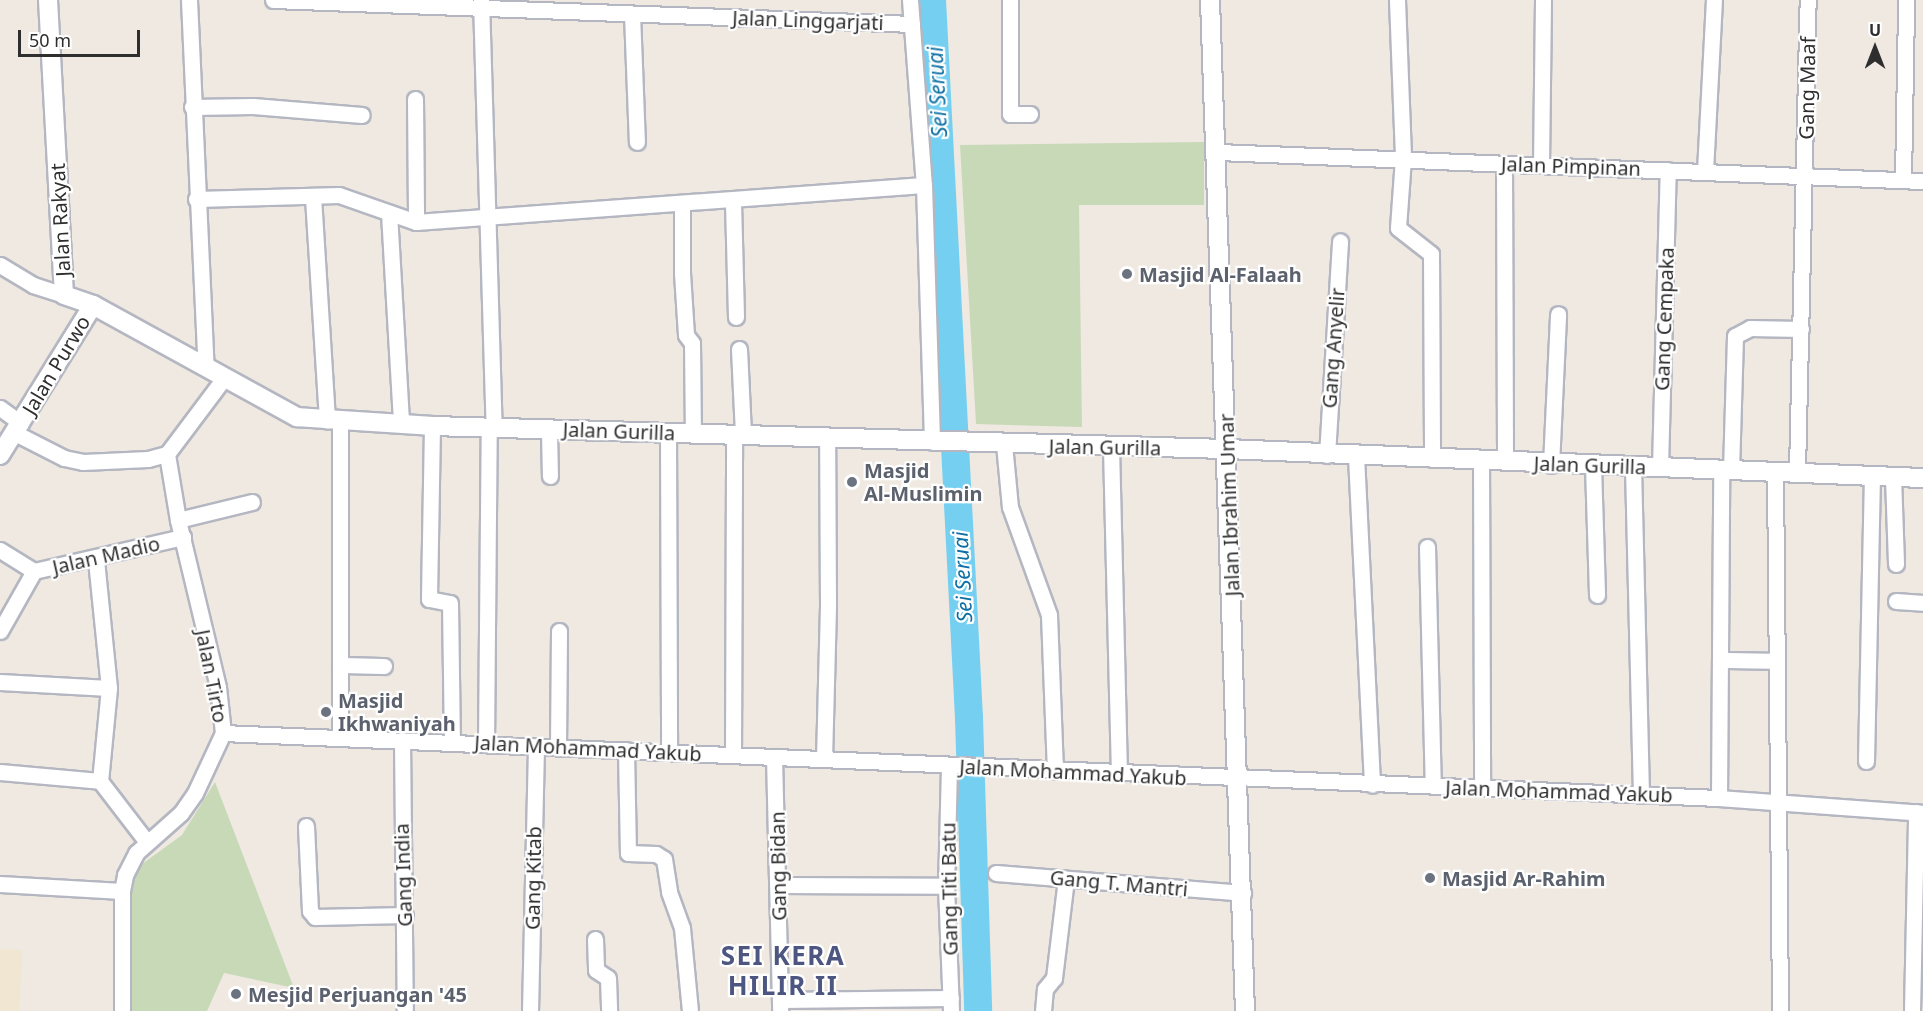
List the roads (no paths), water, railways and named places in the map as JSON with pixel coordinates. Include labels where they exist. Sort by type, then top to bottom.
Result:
[{"type":"street","name":"Jalan Rakyat","points":[[48,0],[64,295],[93,305],[287,414]]},
{"type":"street","points":[[189,0],[196,199],[206,368]]},
{"type":"street","name":"Jalan Linggarjati","points":[[273,0],[482,5],[632,14],[912,24]]},
{"type":"street","points":[[910,0],[924,186],[937,442]]},
{"type":"street","points":[[1010,0],[1010,114],[1030,114]]},
{"type":"street","name":"Jalan Ibrahim Umar","points":[[1210,0],[1218,152],[1240,779],[1245,1011]]},
{"type":"street","points":[[1397,0],[1403,158],[1398,228],[1431,254],[1432,459]]},
{"type":"street","points":[[1541,165],[1544,0]]},
{"type":"street","points":[[1705,171],[1714,0]]},
{"type":"street","name":"Gang Maaf","points":[[1797,471],[1809,0]]},
{"type":"street","points":[[1903,180],[1906,0]]},
{"type":"street","points":[[482,5],[491,428],[486,744]]},
{"type":"street","points":[[632,14],[637,142]]},
{"type":"street","points":[[416,99],[416,222]]},
{"type":"street","points":[[192,107],[253,106],[362,115]]},
{"type":"street","name":"Jalan Pimpinan","points":[[1218,152],[1923,181]]},
{"type":"street","points":[[1504,164],[1505,462]]},
{"type":"street","name":"Gang Cempaka","points":[[1660,467],[1668,170]]},
{"type":"street","points":[[196,199],[351,196],[416,222],[733,202],[924,186]]},
{"type":"street","points":[[314,197],[333,421],[340,738]]},
{"type":"street","points":[[733,202],[736,317]]},
{"type":"street","points":[[682,205],[682,273],[686,335],[692,343],[693,433]]},
{"type":"street","points":[[389,213],[401,424]]},
{"type":"street","name":"Gang Anyelir","points":[[1327,455],[1340,241]]},
{"type":"street","points":[[0,265],[33,285],[64,295]]},
{"type":"street","name":"Jalan Purwo","points":[[0,455],[93,305]]},
{"type":"street","points":[[1551,465],[1558,314]]},
{"type":"street","points":[[1719,798],[1720,660],[1726,471],[1735,336],[1750,328],[1801,329]]},
{"type":"street","points":[[733,755],[739,349]]},
{"type":"street","points":[[0,408],[18,428],[64,458],[83,462],[128,462],[167,454],[224,378]]},
{"type":"street","name":"Jalan Gurilla","points":[[287,414],[333,421],[432,426],[1227,449],[1551,465],[1797,471],[1893,477],[1923,474]]},
{"type":"street","points":[[432,426],[429,599],[450,603],[452,742]]},
{"type":"street","points":[[549,429],[550,476]]},
{"type":"street","points":[[668,433],[669,752]]},
{"type":"street","points":[[824,759],[828,604],[827,438]]},
{"type":"street","points":[[1004,444],[1010,507],[1049,615],[1055,771]]},
{"type":"street","points":[[1111,447],[1119,773]]},
{"type":"street","name":"Jalan Tirto","points":[[122,1011],[122,891],[130,863],[146,841],[165,828],[186,806],[216,753],[223,733],[218,687],[178,520],[167,454]]},
{"type":"street","points":[[1356,456],[1372,785]]},
{"type":"street","points":[[1481,460],[1482,787]]},
{"type":"street","points":[[1593,466],[1597,595]]},
{"type":"street","points":[[1634,467],[1641,794]]},
{"type":"street","points":[[1775,471],[1776,801],[1780,1011]]},
{"type":"street","points":[[1866,761],[1872,476]]},
{"type":"street","points":[[1893,477],[1896,564]]},
{"type":"street","points":[[178,520],[252,502]]},
{"type":"street","name":"Jalan Madio","points":[[0,550],[34,571],[96,560],[183,537]]},
{"type":"street","points":[[1427,547],[1433,786]]},
{"type":"street","points":[[96,560],[109,688],[100,782],[146,841]]},
{"type":"street","points":[[0,631],[34,571]]},
{"type":"street","points":[[1896,601],[1923,603]]},
{"type":"street","points":[[558,747],[559,631]]},
{"type":"street","points":[[1720,660],[1776,662]]},
{"type":"street","points":[[340,666],[384,666]]},
{"type":"street","points":[[0,682],[109,688]]},
{"type":"street","name":"Jalan Mohammad Yakub","points":[[223,733],[1372,785],[1641,794],[1920,812]]},
{"type":"street","name":"Gang India","points":[[402,740],[405,1011]]},
{"type":"street","name":"Gang Kitab","points":[[530,1011],[536,746]]},
{"type":"street","points":[[626,750],[628,853],[656,854],[664,859],[669,892],[682,928],[690,1011]]},
{"type":"street","name":"Gang Bidan","points":[[774,757],[779,885],[780,1006]]},
{"type":"street","name":"Gang Titi Batu","points":[[951,1005],[946,886],[955,766]]},
{"type":"street","points":[[0,772],[100,782]]},
{"type":"street","points":[[1912,1011],[1920,812]]},
{"type":"street","points":[[306,826],[310,911],[315,917],[405,915]]},
{"type":"street","name":"Gang T. Mantri","points":[[996,873],[1243,893]]},
{"type":"street","points":[[1043,1011],[1045,989],[1054,978],[1066,879]]},
{"type":"street","points":[[0,884],[122,891]]},
{"type":"street","points":[[779,885],[946,886]]},
{"type":"street","points":[[595,939],[596,970],[608,978],[609,1011]]},
{"type":"street","points":[[780,1006],[951,1005]]},
{"type":"waterway","name":"Sei Seruai","points":[[932,0],[969,718],[978,1011]]},
{"type":"place","name":"Masjid Al-Falaah","points":[[1127,274]]},
{"type":"place","name":"Masjid Al-Muslimin","points":[[852,482]]},
{"type":"place","name":"Masjid Ikhwaniyah","points":[[326,712]]},
{"type":"place","name":"Masjid Ar-Rahim","points":[[1430,878]]},
{"type":"place","name":"Mesjid Perjuangan '45","points":[[236,994]]},
{"type":"district","name":"SEI KERA HILIR II","points":[[783,971]]}]
